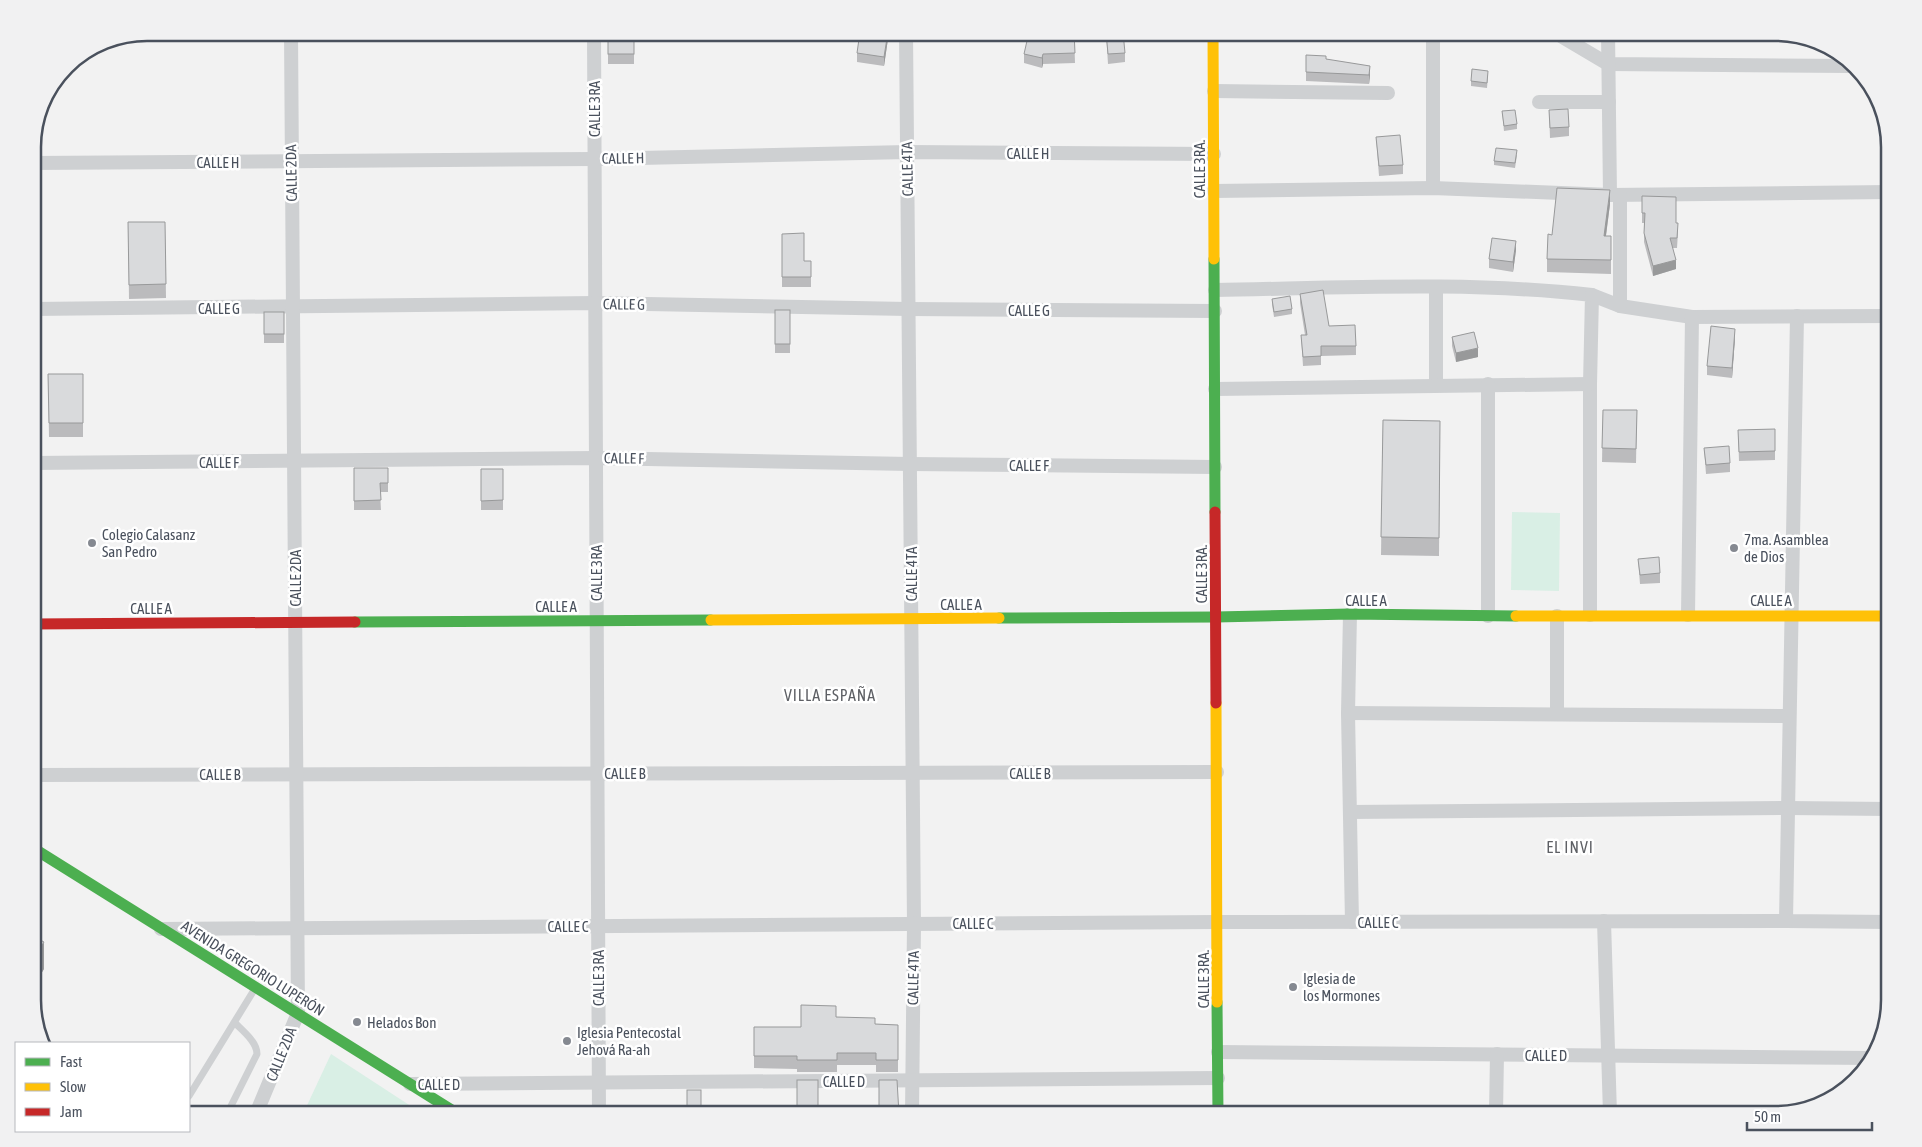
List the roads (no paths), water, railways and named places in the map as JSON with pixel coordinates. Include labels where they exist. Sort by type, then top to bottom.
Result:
[{"type":"street","name":"CALLE 2DA","points":[[259,1106],[298,1013],[291,41]]},
{"type":"street","name":"CALLE 3RA","points":[[594,41],[599,1106]]},
{"type":"street","name":"CALLE 4TA","points":[[906,41],[914,924],[912,1106]]},
{"type":"street","name":"CALLE 3RA.","points":[[1213,41],[1218,1106]]},
{"type":"street","points":[[1432,41],[1433,188]]},
{"type":"street","points":[[1569,41],[1608,64],[1841,66]]},
{"type":"street","points":[[1608,41],[1609,102],[1620,306]]},
{"type":"street","points":[[1214,91],[1388,93]]},
{"type":"street","points":[[1538,102],[1609,102]]},
{"type":"street","name":"CALLE H","points":[[41,163],[594,159],[907,152],[1214,154]]},
{"type":"street","points":[[1214,192],[1433,188],[1615,195],[1881,192]]},
{"type":"street","points":[[1436,287],[1436,385]]},
{"type":"street","points":[[1215,290],[1436,287],[1556,291],[1592,295],[1620,306],[1692,317],[1881,316]]},
{"type":"street","points":[[1590,616],[1592,295]]},
{"type":"street","name":"CALLE G","points":[[41,309],[595,303],[908,309],[1215,311]]},
{"type":"street","points":[[1786,921],[1797,316]]},
{"type":"street","points":[[1688,615],[1692,317]]},
{"type":"street","points":[[1215,390],[1488,384],[1590,384]]},
{"type":"street","points":[[1488,384],[1488,616]]},
{"type":"street","name":"CALLE F","points":[[41,463],[596,458],[1215,467]]},
{"type":"street","points":[[1350,614],[1348,713],[1352,922]]},
{"type":"street","name":"CALLE A","points":[[41,624],[1216,617],[1350,614],[1488,616],[1881,616]]},
{"type":"street","points":[[1557,616],[1557,714]]},
{"type":"street","points":[[1348,713],[1789,716]]},
{"type":"street","name":"CALLE B","points":[[41,775],[1217,772]]},
{"type":"street","points":[[1350,812],[1881,809]]},
{"type":"street","name":"AVENIDA GREGORIO LUPERÓN","points":[[41,853],[445,1106]]},
{"type":"street","points":[[1604,921],[1610,1106]]},
{"type":"street","name":"CALLE C","points":[[160,929],[1218,922],[1881,922]]},
{"type":"street","name":"CALLE D","points":[[1218,1052],[1863,1058]]},
{"type":"street","points":[[1496,1106],[1497,1054]]},
{"type":"street","name":"CALLE D","points":[[410,1084],[1218,1078]]},
{"type":"lane","points":[[190,1094],[256,987]]},
{"type":"lane","points":[[231,1106],[257,1054],[254,1044],[235,1023]]},
{"type":"place","name":"Colegio Calasanz San Pedro","points":[[92,543]]},
{"type":"place","name":"7ma. Asamblea de Dios","points":[[1734,548]]},
{"type":"place","name":"Iglesia de los Mormones","points":[[1293,987]]},
{"type":"place","name":"Helados Bon","points":[[357,1022]]},
{"type":"place","name":"Iglesia Pentecostal Jehová Ra-ah","points":[[567,1041]]},
{"type":"district","name":"VILLA ESPAÑA","points":[[830,695]]},
{"type":"district","name":"EL INVI","points":[[1570,847]]}]
